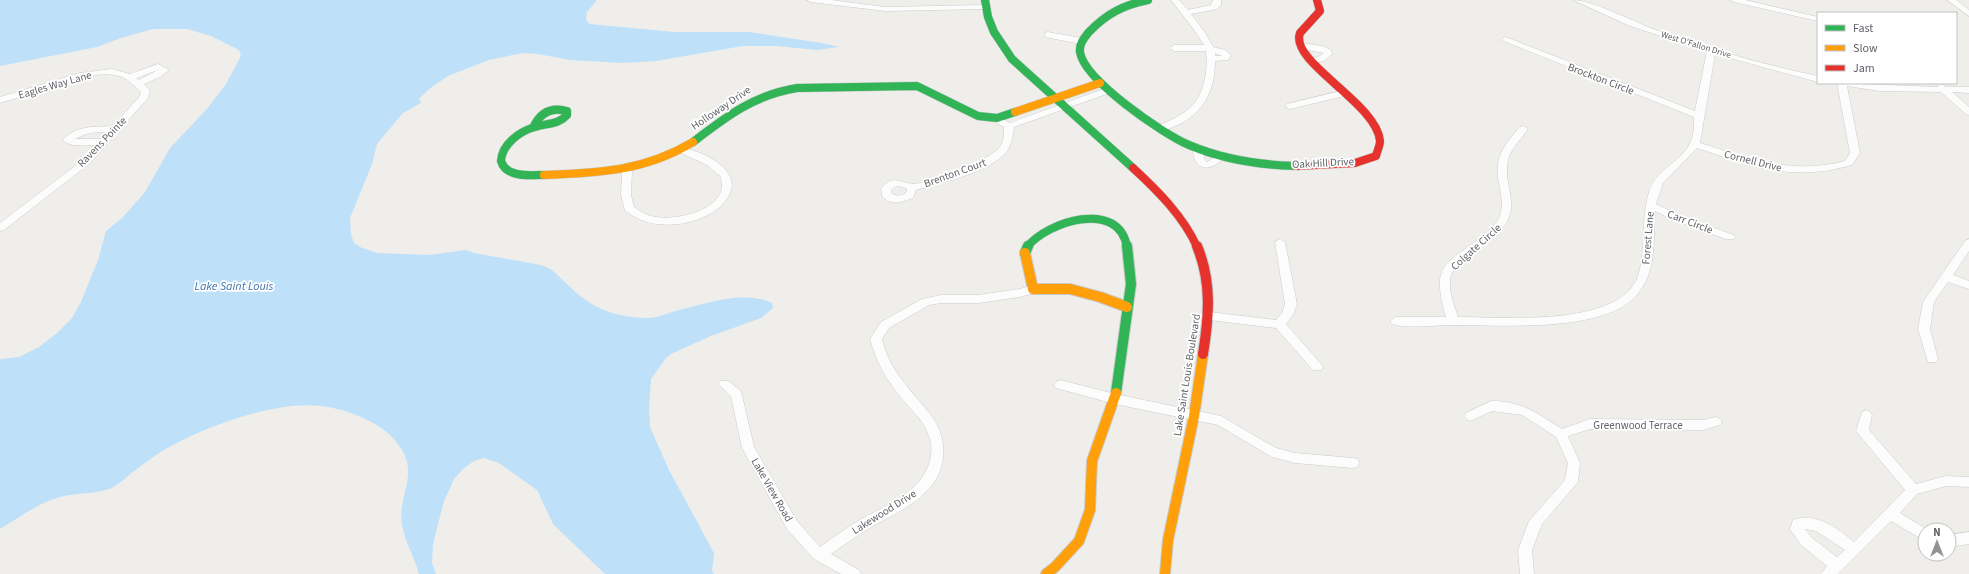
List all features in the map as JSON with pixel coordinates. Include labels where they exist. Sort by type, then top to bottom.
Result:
[{"type":"street","points":[[811,0],[885,9],[945,8],[985,4]]},
{"type":"street","points":[[1048,35],[1081,41],[1104,16],[1113,10],[1132,2],[1148,0]]},
{"type":"street","points":[[1161,128],[1187,117],[1201,104],[1208,92],[1212,59],[1206,40],[1176,0]]},
{"type":"street","points":[[1186,13],[1214,7],[1217,5],[1217,0]]},
{"type":"street","points":[[1311,62],[1325,57],[1328,52],[1323,49],[1300,46],[1299,42],[1302,31],[1320,11],[1317,0]]},
{"type":"street","name":"West O'Fallon Drive","points":[[1577,0],[1621,21],[1711,50],[1817,79]]},
{"type":"street","points":[[1734,0],[1817,19]]},
{"type":"street","points":[[1951,0],[1969,14]]},
{"type":"street","name":"Lake Saint Louis Boulevard","points":[[985,4],[987,22],[1002,48],[1019,66],[1152,185],[1185,227],[1200,253],[1207,284],[1210,316],[1194,416],[1168,540],[1165,574]]},
{"type":"street","name":"Brockton Circle","points":[[1505,40],[1699,116]]},
{"type":"street","name":"Oak Hill Drive","points":[[1081,41],[1080,53],[1083,61],[1100,83],[1161,128],[1188,144],[1254,162],[1285,166],[1355,163],[1376,156],[1380,142],[1374,124],[1362,107],[1311,62],[1300,46]]},
{"type":"street","points":[[1174,48],[1209,49],[1222,52],[1227,55],[1225,58],[1212,59]]},
{"type":"street","points":[[1695,144],[1698,137],[1699,116],[1711,50]]},
{"type":"street","points":[[158,67],[165,70],[158,75],[137,84],[128,77],[158,67]]},
{"type":"street","name":"Eagles Way Lane","points":[[0,100],[85,75],[110,71],[124,74],[128,77]]},
{"type":"street","points":[[1055,98],[1100,83]]},
{"type":"street","name":"Ravens Pointe","points":[[0,228],[86,162],[143,98],[146,91],[137,84]]},
{"type":"street","name":"Cornell Drive","points":[[1695,144],[1775,169],[1807,171],[1831,170],[1850,163],[1855,153],[1841,84]]},
{"type":"street","points":[[1849,84],[1880,88],[1969,90]]},
{"type":"street","points":[[1937,84],[1969,112]]},
{"type":"street","name":"Holloway Drive","points":[[534,126],[511,141],[502,152],[501,163],[507,171],[520,175],[536,176],[627,171],[650,165],[682,150],[753,99],[768,93],[802,87],[917,86],[929,89],[973,115],[996,119],[1055,98]]},
{"type":"street","points":[[996,119],[1009,126],[1109,90]]},
{"type":"street","points":[[1290,106],[1345,93]]},
{"type":"street","name":"Brenton Court","points":[[912,188],[971,168],[994,158],[1004,149],[1009,137],[1009,126]]},
{"type":"street","points":[[105,142],[72,142],[68,140],[74,134],[82,131],[116,129]]},
{"type":"street","name":"Colgate Circle","points":[[1453,321],[1446,294],[1445,276],[1456,262],[1491,235],[1503,222],[1506,204],[1503,161],[1508,146],[1523,129]]},
{"type":"street","name":"Forest Lane","points":[[1396,321],[1524,322],[1573,319],[1609,309],[1633,294],[1642,280],[1646,266],[1651,206],[1656,185],[1679,161],[1690,152],[1695,144]]},
{"type":"street","points":[[1198,147],[1198,160],[1206,165],[1210,166],[1218,160],[1221,154]]},
{"type":"street","points":[[627,171],[626,195],[629,209],[643,218],[658,221],[680,220],[702,214],[714,208],[724,197],[728,186],[725,175],[717,166],[682,150]]},
{"type":"street","name":"Carr Circle","points":[[1651,206],[1677,218],[1730,237]]},
{"type":"street","points":[[1033,289],[1025,248],[1028,243],[1040,234],[1081,219],[1101,219],[1112,223],[1123,233],[1127,247],[1131,283],[1115,399],[1092,462],[1090,510],[1079,541],[1055,567],[1046,574]]},
{"type":"street","points":[[1279,324],[1287,314],[1291,304],[1280,242]]},
{"type":"street","points":[[1932,359],[1924,329],[1929,302],[1948,277],[1969,243]]},
{"type":"street","points":[[1948,277],[1969,285]]},
{"type":"street","name":"Lakewood Drive","points":[[819,555],[843,538],[912,496],[930,479],[938,462],[938,441],[929,422],[897,386],[878,353],[876,339],[885,325],[926,302],[941,299],[978,299],[1020,293],[1033,289],[1070,290],[1100,297],[1127,307]]},
{"type":"street","points":[[1210,316],[1279,324],[1317,367]]},
{"type":"street","name":"Lake View Road","points":[[724,384],[737,394],[748,448],[792,525],[819,555],[854,574]]},
{"type":"street","points":[[1060,385],[1115,399],[1221,421],[1272,452],[1295,458],[1353,463]]},
{"type":"street","points":[[1470,416],[1491,406],[1516,408],[1536,416],[1561,434],[1574,463],[1571,482],[1536,521],[1525,550],[1527,574]]},
{"type":"street","points":[[1866,415],[1862,431],[1913,490]]},
{"type":"street","name":"Greenwood Terrace","points":[[1561,434],[1590,424],[1703,425],[1716,422]]},
{"type":"street","points":[[1855,550],[1816,524],[1805,522],[1798,524],[1797,529],[1806,542],[1833,570],[1855,550],[1890,512],[1913,490],[1946,481],[1969,482]]},
{"type":"street","points":[[1890,512],[1917,530]]},
{"type":"street","points":[[1957,540],[1969,538]]},
{"type":"water","name":"Lake Saint Louis","points":[[0,0],[597,0],[587,12],[586,20],[590,24],[674,32],[749,32],[839,47],[817,50],[776,46],[743,46],[656,61],[623,63],[570,60],[538,54],[523,53],[489,60],[448,76],[429,89],[419,99],[421,103],[403,113],[377,144],[372,164],[350,218],[351,234],[354,243],[360,247],[377,253],[429,255],[466,250],[474,253],[545,266],[553,271],[587,301],[614,314],[647,318],[655,317],[713,301],[738,298],[761,299],[772,303],[773,308],[761,318],[711,336],[671,354],[666,358],[651,379],[649,409],[650,427],[669,470],[714,553],[712,571],[714,574],[605,574],[553,524],[537,490],[499,463],[484,458],[474,461],[463,469],[454,479],[444,501],[433,544],[432,563],[436,574],[419,574],[405,538],[402,525],[402,503],[407,484],[408,465],[405,455],[398,444],[383,429],[374,423],[349,412],[334,408],[303,405],[288,406],[257,412],[212,427],[184,439],[161,452],[112,488],[104,491],[55,498],[31,510],[0,529],[0,359],[19,357],[39,347],[57,333],[72,318],[81,302],[98,260],[106,231],[123,217],[145,192],[170,148],[206,110],[226,84],[241,56],[239,50],[211,36],[187,29],[153,29],[121,38],[97,47],[0,66]]},
{"type":"traffic: fast","points":[[985,0],[990,24],[1002,46],[1012,59],[1133,168]]},
{"type":"traffic: fast","points":[[1148,0],[1124,6],[1111,12],[1105,16],[1083,39],[1080,46],[1080,53],[1085,64],[1095,76],[1126,104],[1187,144],[1211,153],[1241,160],[1271,165],[1296,166]]},
{"type":"traffic: fast","points":[[693,142],[717,123],[754,100],[781,91],[797,88],[917,86],[936,94],[968,112],[988,119],[997,118],[1015,112]]},
{"type":"traffic: fast","points":[[534,126],[539,117],[547,111],[557,109],[567,111],[567,115],[556,123],[533,127],[518,135],[507,145],[501,156],[501,161],[504,168],[515,174],[544,175]]},
{"type":"traffic: fast","points":[[1025,253],[1027,247],[1033,240],[1041,235],[1061,225],[1081,219],[1093,218],[1107,221],[1112,223],[1123,233],[1126,240],[1131,284],[1127,325],[1116,393]]},
{"type":"traffic: slow","points":[[1015,112],[1100,83]]},
{"type":"traffic: slow","points":[[544,175],[602,172],[640,166],[676,152],[693,142]]},
{"type":"traffic: slow","points":[[1025,253],[1033,289],[1070,289],[1100,297],[1127,307]]},
{"type":"traffic: slow","points":[[1165,574],[1168,540],[1194,416],[1203,354]]},
{"type":"traffic: slow","points":[[1046,574],[1055,567],[1079,541],[1090,510],[1092,461],[1116,393]]},
{"type":"traffic: jam","points":[[1296,166],[1355,163],[1376,156],[1380,143],[1376,126],[1366,112],[1321,72],[1309,60],[1301,48],[1299,37],[1300,33],[1320,11],[1317,0]]},
{"type":"traffic: jam","points":[[1133,168],[1171,208],[1189,232],[1200,254],[1206,276],[1209,306],[1208,324],[1203,354]]}]
